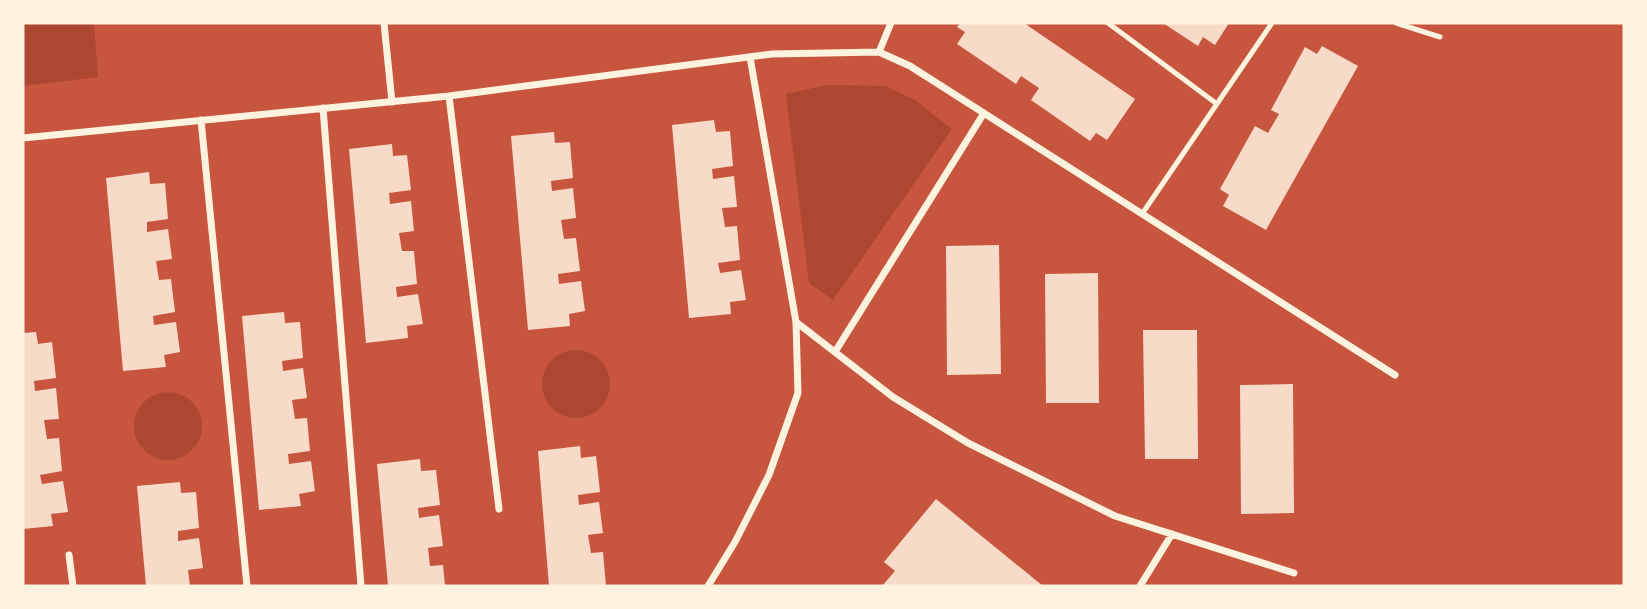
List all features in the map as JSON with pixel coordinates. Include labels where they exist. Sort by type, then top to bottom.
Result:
[{"type":"street","points":[[383,23],[392,102]]},
{"type":"street","points":[[879,52],[891,23]]},
{"type":"street","points":[[23,138],[449,96],[750,57],[835,51],[879,52],[910,66],[1395,375]]},
{"type":"street","points":[[708,586],[735,542],[769,475],[798,393],[796,322],[750,57]]},
{"type":"street","points":[[449,96],[499,509]]},
{"type":"street","points":[[323,108],[361,586]]},
{"type":"street","points":[[835,352],[984,113]]},
{"type":"street","points":[[201,120],[247,586]]},
{"type":"street","points":[[796,322],[893,397],[968,443],[1115,516],[1294,573]]},
{"type":"street","points":[[1140,586],[1172,534]]},
{"type":"street","points":[[69,555],[73,586]]},
{"type":"lane","points":[[1108,23],[1217,104]]},
{"type":"lane","points":[[1142,214],[1272,23]]},
{"type":"lane","points":[[1396,23],[1440,37]]},
{"type":"shaded area","points":[[23,23],[94,23],[98,77],[23,86]]},
{"type":"shaded area","points":[[827,85],[886,86],[915,100],[952,129],[833,300],[809,283],[786,94]]},
{"type":"shaded area","points":[[569,350],[583,350],[595,355],[605,365],[610,384],[605,403],[595,413],[583,418],[569,418],[557,413],[547,403],[542,391],[542,377],[547,365],[557,355]]},
{"type":"shaded area","points":[[168,392],[181,395],[192,402],[199,413],[202,426],[199,439],[192,450],[181,457],[168,460],[155,457],[144,450],[137,439],[134,426],[137,413],[144,402],[155,395]]},
{"type":"building","points":[[960,23],[1024,23],[1135,99],[1107,140],[1096,133],[1090,141],[1031,100],[1039,88],[1021,76],[1016,84],[957,44],[965,32],[957,27]]},
{"type":"building","points":[[1163,23],[1229,23],[1215,45],[1203,37],[1198,46]]},
{"type":"building","points":[[1322,46],[1358,66],[1266,230],[1223,206],[1229,195],[1220,189],[1255,126],[1268,133],[1279,114],[1271,110],[1305,47],[1317,54]]},
{"type":"building","points":[[714,120],[716,132],[730,131],[733,166],[712,169],[713,179],[734,176],[737,207],[722,208],[725,227],[737,226],[740,260],[718,263],[720,273],[741,270],[746,300],[730,302],[731,314],[689,318],[672,125]]},
{"type":"building","points":[[554,132],[555,143],[570,142],[573,178],[551,181],[552,191],[573,188],[576,218],[561,220],[564,239],[576,238],[580,271],[558,274],[559,284],[581,281],[585,311],[569,314],[570,326],[528,330],[511,136]]},
{"type":"building","points":[[392,144],[393,156],[407,155],[411,190],[389,193],[390,204],[411,201],[414,231],[399,233],[402,251],[414,251],[417,284],[396,287],[397,297],[418,294],[423,324],[407,326],[408,338],[366,343],[349,149]]},
{"type":"building","points":[[149,172],[150,184],[165,183],[168,219],[147,222],[147,232],[168,229],[172,259],[156,261],[159,280],[171,279],[175,312],[153,316],[154,325],[176,322],[180,352],[164,355],[166,367],[123,371],[106,178]]},
{"type":"building","points":[[999,245],[1001,374],[947,375],[946,246]]},
{"type":"building","points":[[1098,273],[1099,403],[1046,403],[1045,274]]},
{"type":"building","points":[[284,312],[285,323],[300,322],[303,358],[282,361],[283,371],[303,368],[307,398],[292,400],[295,419],[307,418],[310,451],[288,454],[289,464],[311,461],[315,491],[299,494],[301,506],[259,510],[242,316]]},
{"type":"building","points":[[1143,330],[1197,330],[1198,459],[1145,459]]},
{"type":"building","points":[[36,332],[38,344],[52,342],[56,378],[34,381],[35,391],[56,388],[59,419],[44,420],[47,439],[59,438],[62,471],[40,475],[42,484],[63,481],[68,512],[51,514],[53,526],[23,529],[23,333]]},
{"type":"building","points":[[1293,384],[1294,513],[1241,514],[1240,385]]},
{"type":"building","points":[[580,446],[581,458],[596,456],[600,492],[578,495],[579,505],[599,502],[603,533],[588,535],[591,553],[603,552],[606,586],[549,586],[538,451]]},
{"type":"building","points":[[420,459],[421,471],[436,470],[440,505],[418,508],[419,518],[439,515],[443,546],[428,548],[430,566],[443,565],[445,586],[388,586],[377,464]]},
{"type":"building","points":[[180,482],[181,493],[196,492],[199,528],[178,531],[178,541],[199,538],[203,568],[188,570],[190,586],[146,586],[137,486]]},
{"type":"building","points":[[936,499],[1043,586],[882,586],[895,571],[884,562]]}]
